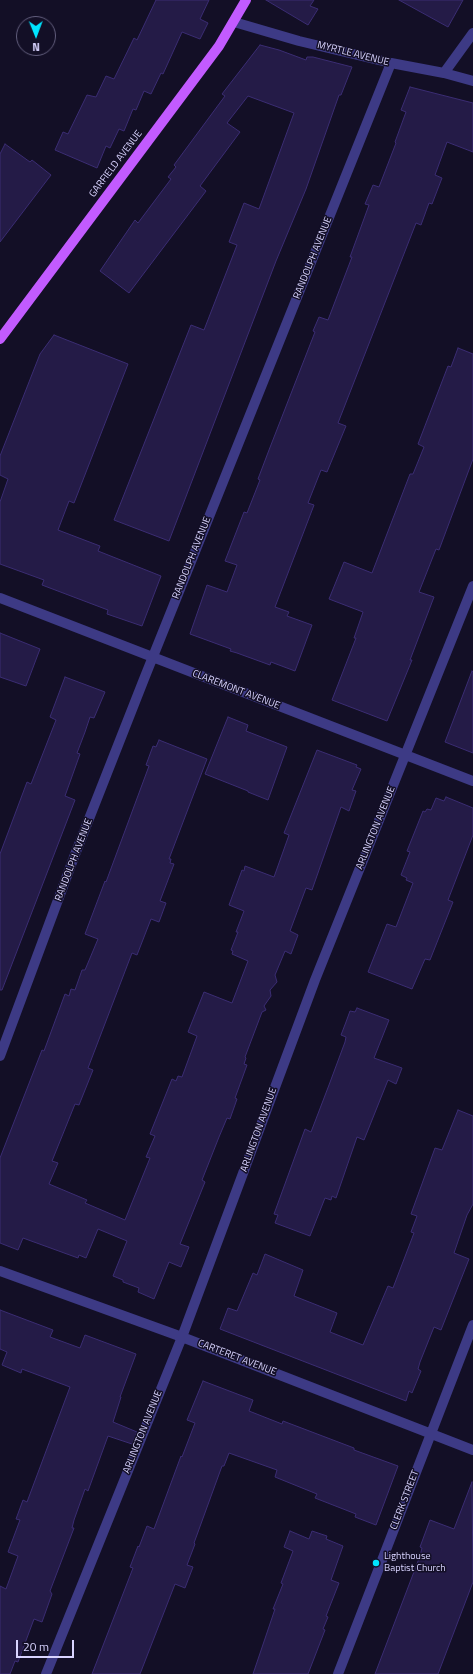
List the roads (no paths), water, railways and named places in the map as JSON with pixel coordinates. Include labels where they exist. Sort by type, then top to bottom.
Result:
[{"type":"main road","name":"GARFIELD AVENUE","points":[[0,339],[219,46],[246,0]]},
{"type":"street","name":"MYRTLE AVENUE","points":[[234,22],[299,41],[391,63],[444,73],[473,81]]},
{"type":"street","points":[[444,73],[473,33]]},
{"type":"street","name":"RANDOLPH AVENUE","points":[[0,1056],[72,864],[152,658],[391,63]]},
{"type":"street","name":"ARLINGTON AVENUE","points":[[46,1674],[182,1337],[315,980],[473,586]]},
{"type":"street","name":"CLAREMONT AVENUE","points":[[0,598],[473,781]]},
{"type":"street","name":"CARTERET AVENUE","points":[[0,1272],[182,1337],[473,1450]]},
{"type":"street","name":"CLERK STREET","points":[[338,1674],[473,1326]]},
{"type":"place","name":"Lighthouse Baptist Church","points":[[376,1563]]}]
